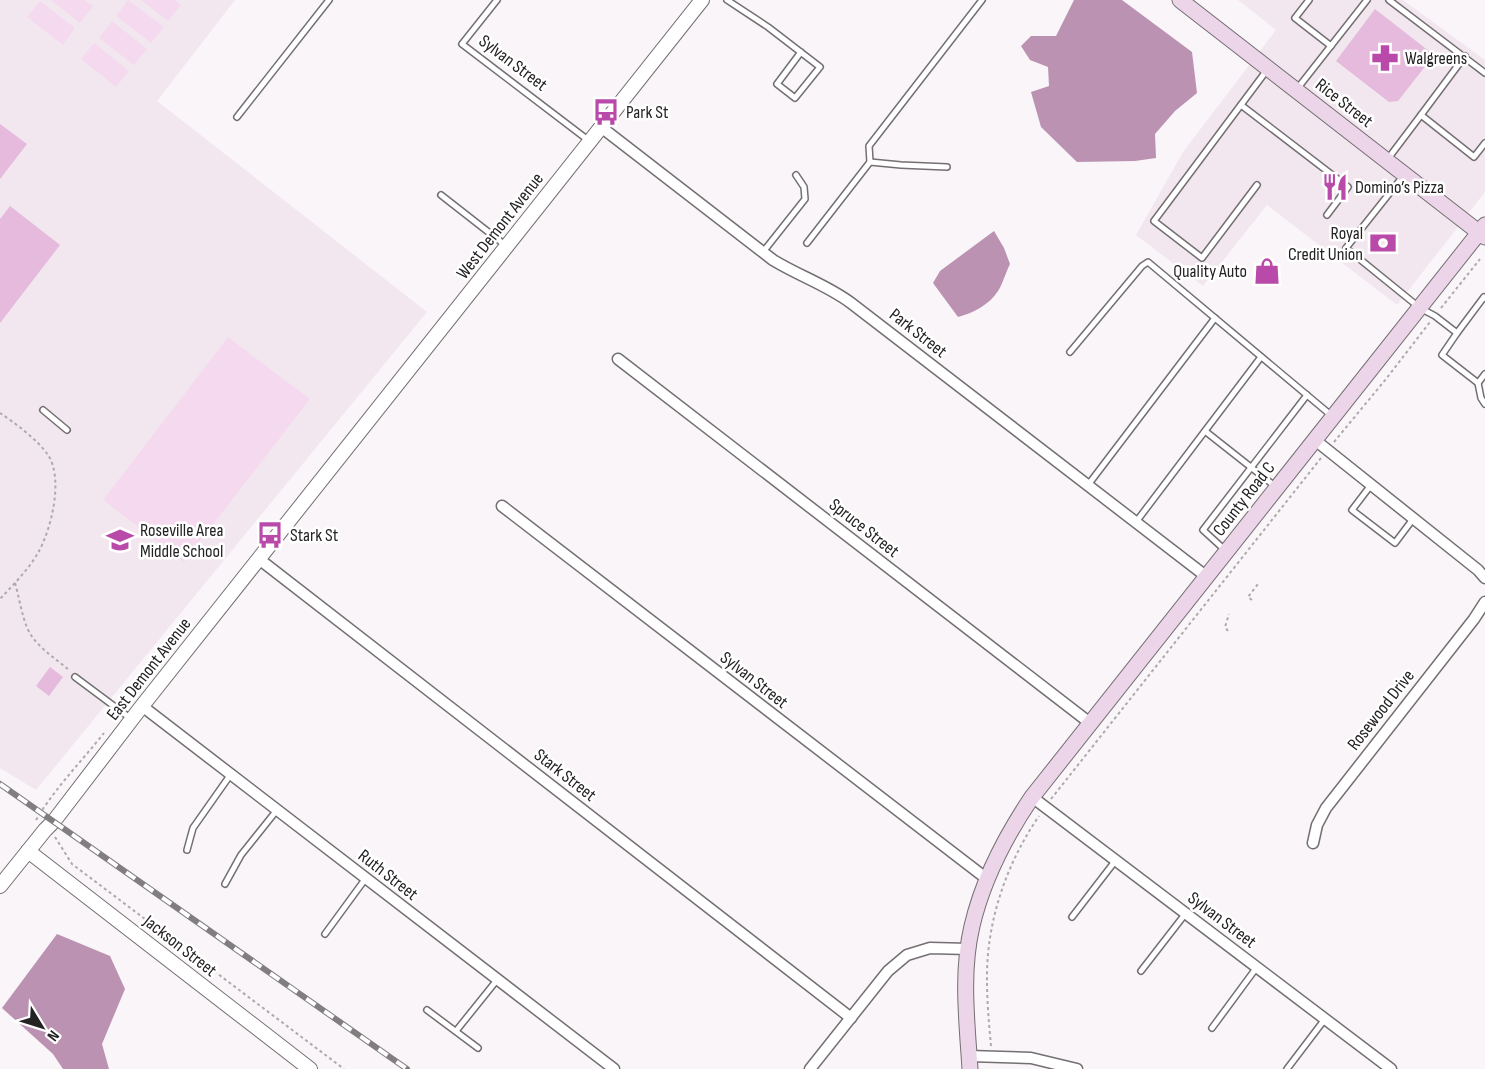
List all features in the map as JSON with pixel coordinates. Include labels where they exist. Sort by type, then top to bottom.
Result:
[{"type":"main road","name":"Rice Street","points":[[1185,1],[1268,69],[1483,232]]},
{"type":"main road","name":"County Road C","points":[[970,1063],[966,1011],[972,927],[987,879],[1003,842],[1032,797],[1090,723],[1483,232]]},
{"type":"street","name":"West Demont Avenue","points":[[326,474],[702,0]]},
{"type":"street","name":"Park Street","points":[[601,127],[763,252],[792,272],[837,292],[1207,577]]},
{"type":"street","name":"Spruce Street","points":[[618,359],[1090,723]]},
{"type":"street","points":[[1315,441],[1478,570],[1485,578]]},
{"type":"street","name":"East Demont Avenue","points":[[3,877],[54,821],[326,474]]},
{"type":"street","name":"Sylvan Street","points":[[502,506],[987,879]]},
{"type":"street","name":"Stark Street","points":[[259,559],[851,1018]]},
{"type":"street","name":"Rosewood Drive","points":[[1313,843],[1317,825],[1326,808],[1485,602]]},
{"type":"street","name":"Ruth Street","points":[[142,706],[614,1069]]},
{"type":"street","name":"Sylvan Street","points":[[1032,797],[1391,1069]]},
{"type":"street","name":"Jackson Street","points":[[28,851],[310,1069]]},
{"type":"street","points":[[810,1069],[888,971],[907,956],[930,948],[969,949]]},
{"type":"street","points":[[970,1063],[1031,1058],[1077,1069]]},
{"type":"lane","points":[[237,117],[329,0]]},
{"type":"lane","name":"Sylvan Street","points":[[497,0],[462,44],[590,141]]},
{"type":"lane","points":[[727,0],[768,27],[801,52],[820,67],[795,98],[777,84],[801,52]]},
{"type":"lane","points":[[807,243],[870,162],[869,146],[982,0]]},
{"type":"lane","points":[[1309,0],[1295,18],[1331,46]]},
{"type":"lane","points":[[1296,90],[1367,0]]},
{"type":"lane","points":[[1389,0],[1485,73]]},
{"type":"lane","points":[[1387,161],[1465,56]]},
{"type":"lane","points":[[1257,185],[1202,258],[1154,221],[1268,69]]},
{"type":"lane","points":[[1241,105],[1348,187],[1327,215]]},
{"type":"lane","points":[[1421,115],[1474,157],[1485,143]]},
{"type":"lane","points":[[870,162],[947,166]]},
{"type":"lane","points":[[763,252],[805,199],[804,187],[796,175]]},
{"type":"lane","points":[[1405,175],[1346,248],[1420,308],[1457,333]]},
{"type":"lane","points":[[441,195],[507,246]]},
{"type":"lane","points":[[1070,352],[1142,266],[1148,262],[1333,417]]},
{"type":"lane","points":[[1485,298],[1442,355],[1478,383],[1481,398],[1485,404]]},
{"type":"lane","points":[[1088,485],[1215,318]]},
{"type":"lane","points":[[1137,522],[1261,357]]},
{"type":"lane","points":[[1478,383],[1485,374]]},
{"type":"lane","points":[[1227,552],[1203,530],[1307,395]]},
{"type":"lane","points":[[43,410],[67,430]]},
{"type":"lane","points":[[1205,431],[1278,488]]},
{"type":"lane","points":[[1371,485],[1352,510],[1395,543],[1413,519]]},
{"type":"lane","points":[[75,677],[132,719]]},
{"type":"lane","points":[[187,850],[193,828],[231,774]]},
{"type":"lane","points":[[225,884],[241,855],[277,810]]},
{"type":"lane","points":[[1071,917],[1116,860]]},
{"type":"lane","points":[[325,934],[366,878]]},
{"type":"lane","points":[[1141,971],[1186,913]]},
{"type":"lane","points":[[1212,1028],[1257,967]]},
{"type":"lane","points":[[456,1031],[497,980]]},
{"type":"lane","points":[[428,1010],[478,1048]]},
{"type":"lane","points":[[1287,1069],[1325,1019]]},
{"type":"path","points":[[1336,439],[1480,259]]},
{"type":"path","points":[[0,412],[48,455],[53,465],[55,479],[54,502],[48,532],[37,554],[0,599]]},
{"type":"path","points":[[1053,796],[1319,461]]},
{"type":"path","points":[[15,583],[26,627],[31,636],[75,677]]},
{"type":"path","points":[[1252,600],[1248,597],[1258,584]]},
{"type":"path","points":[[1228,614],[1225,627],[1228,631]]},
{"type":"path","points":[[107,729],[80,763],[67,775],[35,822],[54,837],[72,864],[344,1069]]},
{"type":"path","points":[[991,1047],[987,980],[990,939],[1009,869],[1036,819]]},
{"type":"shaded area","name":"Roseville Area Middle School","points":[[0,0],[235,0],[157,101],[427,312],[36,790],[0,768]]},
{"type":"shaded area","points":[[51,0],[85,0],[93,6],[80,23]]},
{"type":"shaded area","points":[[128,0],[164,27],[151,43],[116,16]]},
{"type":"shaded area","points":[[141,0],[175,0],[181,5],[168,21]]},
{"type":"shaded area","points":[[1074,0],[1122,0],[1192,52],[1197,93],[1175,111],[1155,134],[1156,158],[1135,161],[1077,162],[1041,127],[1031,92],[1049,86],[1048,67],[1030,60],[1021,46],[1031,36],[1056,36]]},
{"type":"shaded area","points":[[1238,0],[1403,0],[1485,60],[1485,192],[1397,305],[1267,205],[1203,286],[1136,235],[1183,152],[1276,30]]},
{"type":"shaded area","points":[[40,1],[75,28],[63,45],[27,17]]},
{"type":"shaded area","points":[[112,21],[147,49],[134,65],[99,38]]},
{"type":"shaded area","points":[[94,43],[129,71],[116,87],[81,59]]},
{"type":"shaded area","points":[[994,231],[1010,264],[1000,288],[994,296],[975,311],[958,317],[933,283],[940,271]]},
{"type":"shaded area","points":[[228,337],[310,399],[184,562],[103,500]]},
{"type":"shaded area","points":[[57,934],[110,956],[125,989],[102,1044],[109,1069],[63,1069],[53,1054],[2,1008]]},
{"type":"building","name":"Walgreens","points":[[1375,9],[1434,55],[1398,101],[1389,102],[1336,61]]},
{"type":"building","points":[[0,124],[27,144],[0,179]]},
{"type":"building","points":[[10,206],[60,245],[0,323],[0,219]]},
{"type":"building","points":[[50,667],[63,677],[49,696],[36,686]]},
{"type":"railway","points":[[0,784],[407,1069]]},
{"type":"place","name":"Walgreens","points":[[1385,58]]},
{"type":"place","name":"Park St","points":[[606,112]]},
{"type":"place","name":"Domino’s Pizza","points":[[1335,187]]},
{"type":"place","name":"Royal Credit Union","points":[[1383,243]]},
{"type":"place","name":"Quality Auto","points":[[1267,271]]},
{"type":"place","name":"Stark St","points":[[270,535]]},
{"type":"place","name":"Roseville Area Middle School","points":[[120,540]]}]
